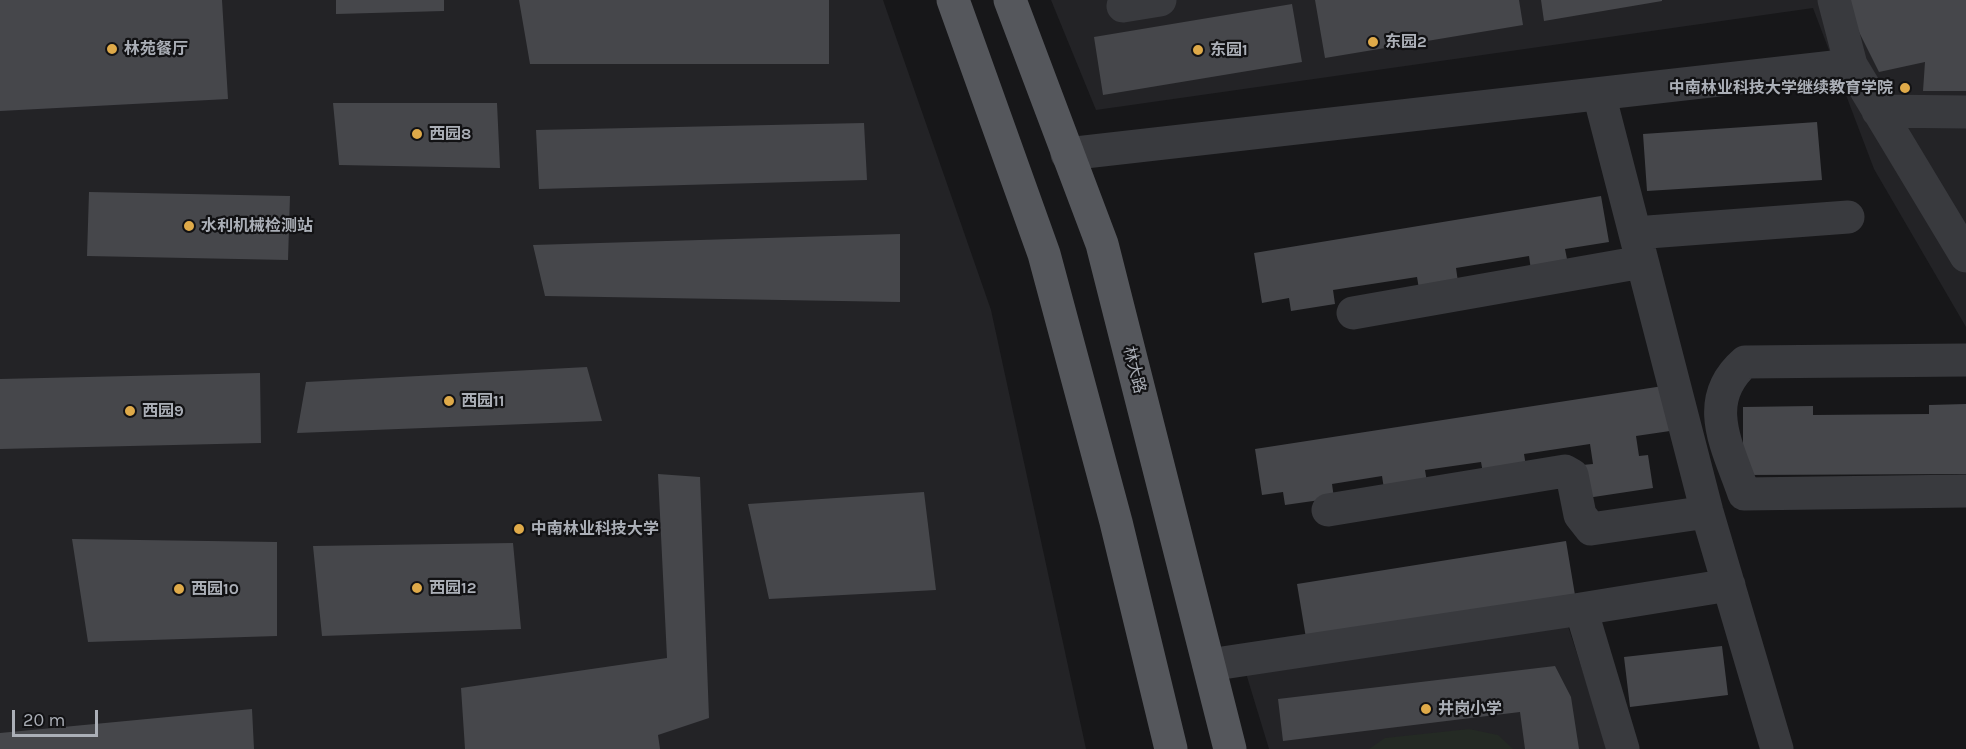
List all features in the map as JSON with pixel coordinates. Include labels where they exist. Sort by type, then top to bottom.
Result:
[{"type":"main road","points":[[953,0],[1044,254],[1116,522],[1171,749]]},
{"type":"main road","name":"林大路","points":[[1010,0],[1101,244],[1230,749]]},
{"type":"lane","points":[[1123,6],[1160,0]]},
{"type":"lane","points":[[1834,0],[1851,65],[1966,256]]},
{"type":"lane","points":[[1067,154],[1851,65]]},
{"type":"lane","points":[[1599,94],[1707,512],[1777,749]]},
{"type":"lane","points":[[1878,111],[1966,112]]},
{"type":"lane","points":[[1353,313],[1639,247],[1848,217]]},
{"type":"lane","points":[[1966,360],[1745,362],[1730,375],[1719,398],[1721,426],[1744,494],[1966,491]]},
{"type":"lane","points":[[1328,510],[1565,471],[1572,476],[1580,515],[1591,529],[1707,512]]},
{"type":"lane","points":[[1209,665],[1729,585]]},
{"type":"lane","points":[[1581,609],[1623,749]]},
{"type":"shaded area","name":"中南林业科技大学","points":[[0,0],[883,0],[991,310],[1086,749],[0,749]]},
{"type":"shaded area","points":[[1051,0],[1966,0],[1966,327],[1874,169],[1813,8],[1096,110]]},
{"type":"shaded area","name":"井岗小学","points":[[1567,623],[1608,749],[1269,749],[1245,670]]},
{"type":"shaded area","points":[[1469,729],[1498,735],[1513,749],[1369,749],[1385,738]]},
{"type":"building","name":"林苑餐厅","points":[[0,0],[222,0],[228,99],[0,111]]},
{"type":"building","points":[[336,0],[444,0],[444,11],[336,14]]},
{"type":"building","points":[[519,0],[829,0],[829,64],[530,64]]},
{"type":"building","name":"东园2","points":[[1315,0],[1519,0],[1523,25],[1325,58]]},
{"type":"building","points":[[1541,0],[1662,0],[1662,1],[1544,21]]},
{"type":"building","points":[[1843,0],[1966,0],[1966,91],[1923,91],[1925,62],[1879,72]]},
{"type":"building","name":"东园1","points":[[1292,4],[1302,62],[1103,95],[1094,37]]},
{"type":"building","name":"西园8","points":[[333,103],[497,103],[500,168],[339,165]]},
{"type":"building","points":[[1817,122],[1822,180],[1647,191],[1643,134]]},
{"type":"building","points":[[864,123],[867,180],[539,189],[536,130]]},
{"type":"building","name":"水利机械检测站","points":[[89,192],[290,196],[288,260],[87,256]]},
{"type":"building","points":[[1601,196],[1609,242],[1565,249],[1568,264],[1531,270],[1529,256],[1456,268],[1458,282],[1419,289],[1417,277],[1333,290],[1335,304],[1291,311],[1289,298],[1262,303],[1254,253]]},
{"type":"building","points":[[900,234],[900,302],[545,296],[533,245]]},
{"type":"building","name":"西园11","points":[[587,367],[602,421],[297,433],[306,382]]},
{"type":"building","name":"西园9","points":[[260,373],[261,443],[0,449],[0,379]]},
{"type":"building","points":[[1663,386],[1670,431],[1636,436],[1639,456],[1648,455],[1653,488],[1587,498],[1582,465],[1593,464],[1590,444],[1524,454],[1526,466],[1483,473],[1481,462],[1425,470],[1427,482],[1384,489],[1382,476],[1332,484],[1334,498],[1285,505],[1283,492],[1262,495],[1255,449]]},
{"type":"building","points":[[1966,404],[1966,474],[1743,475],[1743,407],[1813,406],[1813,415],[1929,414],[1929,405]]},
{"type":"building","points":[[658,474],[700,477],[709,718],[658,735],[660,749],[465,749],[461,688],[667,658]]},
{"type":"building","points":[[924,492],[936,590],[769,599],[748,504]]},
{"type":"building","name":"西园10","points":[[72,539],[277,542],[277,636],[88,642]]},
{"type":"building","points":[[1566,541],[1575,595],[1306,638],[1297,584]]},
{"type":"building","name":"西园12","points":[[513,543],[521,629],[322,636],[313,546]]},
{"type":"building","points":[[1722,646],[1728,695],[1630,707],[1624,657]]},
{"type":"building","points":[[1555,666],[1571,697],[1579,749],[1525,749],[1520,712],[1283,741],[1278,699]]},
{"type":"building","points":[[252,709],[254,749],[0,749],[0,733]]},
{"type":"place","name":"东园2","points":[[1373,42]]},
{"type":"place","name":"林苑餐厅","points":[[112,49]]},
{"type":"place","name":"东园1","points":[[1198,50]]},
{"type":"place","name":"中南林业科技大学继续教育学院","points":[[1905,88]]},
{"type":"place","name":"西园8","points":[[417,134]]},
{"type":"place","name":"水利机械检测站","points":[[189,226]]},
{"type":"place","name":"西园11","points":[[449,401]]},
{"type":"place","name":"西园9","points":[[130,411]]},
{"type":"place","name":"中南林业科技大学","points":[[519,529]]},
{"type":"place","name":"西园12","points":[[417,588]]},
{"type":"place","name":"西园10","points":[[179,589]]},
{"type":"place","name":"井岗小学","points":[[1426,709]]}]
